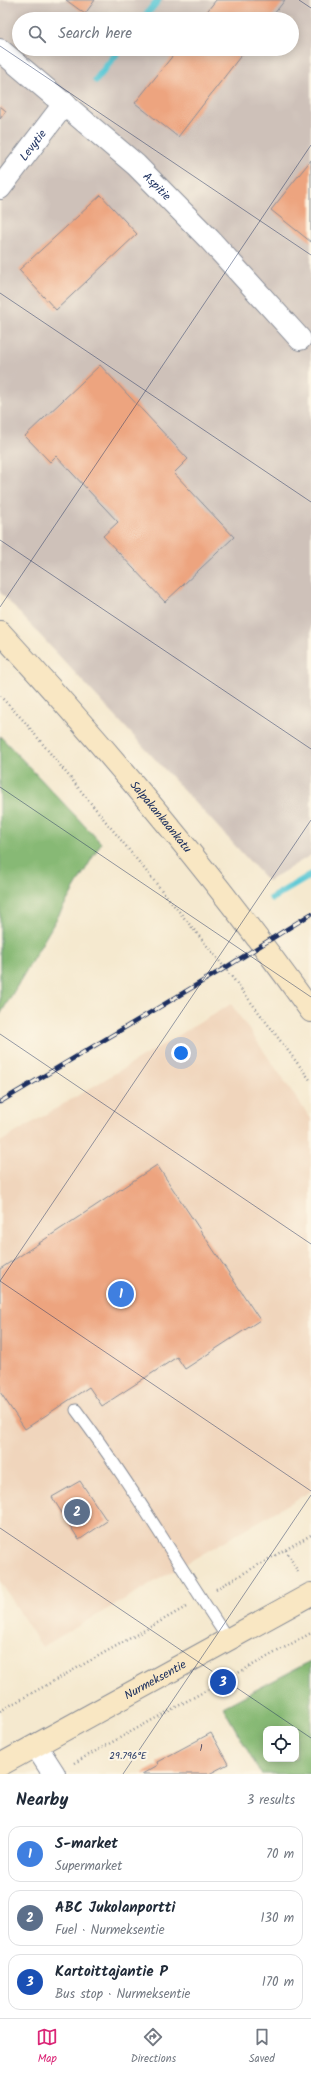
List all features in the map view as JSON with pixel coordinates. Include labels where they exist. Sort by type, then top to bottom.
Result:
[{"type":"main road","name":"Salpakankaankatu","points":[[0,632],[82,722],[263,943],[311,1011]]},
{"type":"main road","name":"Nurmeksentie","points":[[0,1765],[311,1594]]},
{"type":"street","name":"Aspitie","points":[[0,50],[65,103],[142,170],[210,240],[300,339]]},
{"type":"street","name":"Levytie","points":[[0,188],[65,103]]},
{"type":"street","points":[[36,1746],[54,1774]]},
{"type":"lane","points":[[76,1410],[110,1456],[200,1598],[228,1639]]},
{"type":"path","points":[[0,696],[24,721],[210,950],[311,1081]]},
{"type":"path","points":[[0,1711],[311,1535]]},
{"type":"path","points":[[54,1774],[311,1633]]},
{"type":"shaded area","points":[[0,0],[311,0],[311,855],[268,881],[0,592]]},
{"type":"shaded area","points":[[231,1004],[311,1119],[311,1491],[42,1647],[0,1581],[0,1142]]},
{"type":"green space","points":[[0,736],[101,843],[0,1015]]},
{"type":"green space","points":[[311,1661],[311,1774],[261,1774],[223,1707]]},
{"type":"building","points":[[66,0],[95,0],[86,12],[82,12]]},
{"type":"building","points":[[216,0],[285,0],[276,12],[207,12]]},
{"type":"building","points":[[172,56],[241,56],[178,137],[135,103]]},
{"type":"building","points":[[0,106],[6,111],[0,119]]},
{"type":"building","points":[[311,160],[311,242],[271,210]]},
{"type":"building","points":[[101,195],[137,234],[56,310],[19,270]]},
{"type":"building","points":[[100,365],[188,459],[174,473],[234,537],[165,602],[103,536],[118,522],[56,456],[50,462],[25,436]]},
{"type":"building","points":[[157,1165],[260,1320],[185,1369],[177,1357],[102,1406],[89,1387],[25,1429],[0,1392],[0,1269]]},
{"type":"building","points":[[80,1481],[107,1521],[79,1540],[52,1497]]},
{"type":"building","points":[[211,1733],[228,1764],[209,1774],[142,1774],[158,1765],[157,1762]]},
{"type":"waterway","points":[[149,12],[158,0]]},
{"type":"waterway","points":[[96,80],[115,56]]},
{"type":"waterway","points":[[272,898],[311,875]]},
{"type":"railway","points":[[0,1102],[225,968],[311,914]]},
{"type":"place","name":"S-market","points":[[121,1294]]},
{"type":"place","name":"ABC Jukolanportti","points":[[77,1512]]},
{"type":"place","name":"Kartoittajantie P","points":[[223,1682]]}]
